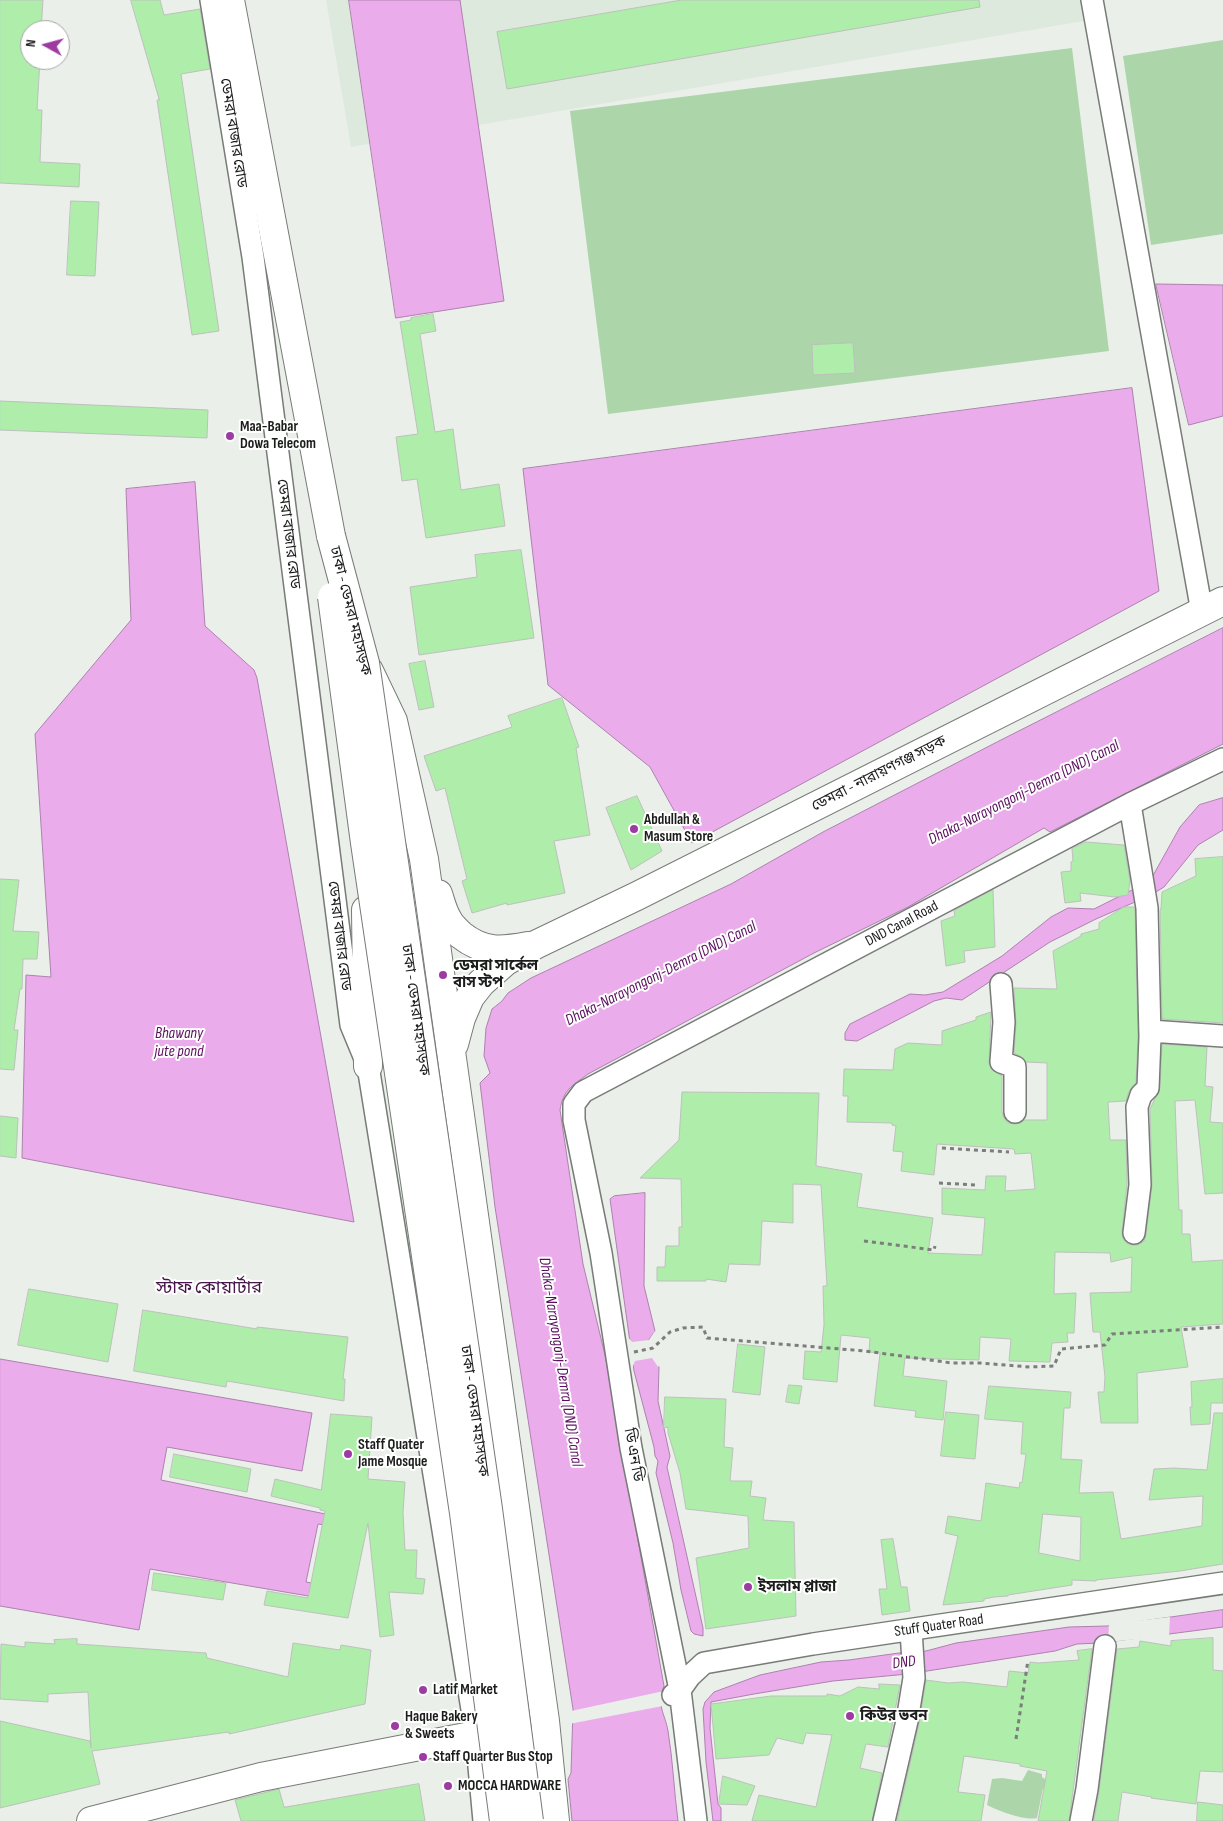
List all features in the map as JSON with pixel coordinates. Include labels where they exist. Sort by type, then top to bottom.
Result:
[{"type":"main road","points":[[230,0],[330,536]]},
{"type":"main road","name":"ঢাকা - ডেমরা মহাসড়ক","points":[[330,536],[365,663],[488,1509],[529,1821]]},
{"type":"main road","name":"ঢাকা - ডেমরা মহাসড়ক","points":[[330,536],[332,595],[365,843],[463,1503],[504,1821]]},
{"type":"main road","name":"ডেমরা - নারায়ণগঞ্জ সড়ক","points":[[452,1056],[461,1018],[470,997],[481,983],[506,961],[1213,606]]},
{"type":"main road","points":[[365,663],[393,721],[424,859],[552,1720],[555,1821]]},
{"type":"main road","points":[[365,843],[368,1066]]},
{"type":"main road","name":"ডেমরা - নারায়ণগঞ্জ সড়ক","points":[[424,859],[448,920],[470,942],[486,949],[504,950],[535,945]]},
{"type":"main road","points":[[91,1821],[261,1777],[552,1720]]},
{"type":"street","name":"ডেমরা বাজার রোড","points":[[211,0],[253,257],[351,1025],[368,1066],[476,1734],[484,1821]]},
{"type":"street","points":[[1092,0],[1213,606]]},
{"type":"street","name":"DND Canal Road","points":[[583,1092],[1130,804],[1223,759]]},
{"type":"street","points":[[1130,804],[1146,902],[1150,1031],[1148,1088],[1141,1095],[1137,1107],[1140,1185],[1134,1233]]},
{"type":"street","points":[[1001,984],[1004,1022],[1001,1062],[1014,1067],[1015,1112]]},
{"type":"street","points":[[1150,1031],[1223,1036]]},
{"type":"street","name":"ডি এন ডি","points":[[583,1092],[574,1104],[574,1120],[601,1253],[630,1448],[696,1821]]},
{"type":"street","name":"Stuff Quater Road","points":[[675,1694],[704,1663],[813,1644],[912,1640],[1223,1583]]},
{"type":"street","points":[[884,1821],[907,1721],[914,1674],[912,1640]]},
{"type":"street","points":[[1081,1821],[1087,1789],[1105,1646]]},
{"type":"path","points":[[942,1148],[1009,1152]]},
{"type":"path","points":[[940,1183],[976,1185]]},
{"type":"path","points":[[864,1241],[934,1250],[935,1246]]},
{"type":"path","points":[[617,1356],[653,1348],[670,1332],[683,1328],[703,1327],[707,1338],[866,1351],[952,1363],[1030,1367],[1054,1366],[1061,1348],[1105,1346],[1112,1334],[1223,1327]]},
{"type":"path","points":[[1016,1739],[1028,1660]]},
{"type":"shaded area","points":[[326,0],[1101,0],[1101,18],[351,147]]},
{"type":"green space","points":[[1223,40],[1223,234],[1151,245],[1123,56]]},
{"type":"green space","points":[[1072,48],[1109,351],[608,414],[570,111]]},
{"type":"green space","points":[[1028,1770],[1042,1774],[1042,1777],[1050,1783],[1050,1788],[1043,1788],[1037,1818],[1019,1817],[987,1805],[992,1779],[1002,1778],[1022,1781]]},
{"type":"water","points":[[349,0],[460,0],[504,301],[396,318]]},
{"type":"water","points":[[1156,284],[1223,285],[1223,416],[1189,425]]},
{"type":"water","points":[[1132,388],[1159,591],[692,843],[650,767],[548,685],[523,469]]},
{"type":"water","name":"Bhawany jute pond","points":[[195,482],[205,626],[254,670],[257,678],[354,1222],[22,1158],[26,975],[51,977],[35,734],[131,620],[126,489]]},
{"type":"water","name":"Dhaka-Narayongonj-Demra (DND) Canal","points":[[1223,628],[1223,744],[1050,832],[1044,828],[908,907],[814,953],[588,1074],[569,1089],[563,1098],[560,1110],[583,1264],[605,1355],[664,1686],[661,1704],[670,1742],[678,1821],[572,1821],[568,1779],[571,1773],[573,1709],[495,1207],[480,1083],[490,1073],[484,1056],[486,1028],[492,1009],[508,993],[531,978],[731,884],[823,832]]},
{"type":"water","points":[[1223,798],[1223,830],[1198,845],[1164,887],[1151,895],[1050,942],[962,1000],[946,998],[934,1001],[857,1041],[845,1040],[845,1033],[850,1024],[910,994],[925,995],[943,992],[1002,956],[1051,917],[1068,908],[1094,909],[1150,881],[1180,827],[1199,805]]},
{"type":"water","points":[[645,1193],[644,1286],[655,1331],[648,1341],[653,1358],[659,1367],[658,1401],[670,1456],[667,1467],[703,1628],[703,1636],[694,1634],[691,1631],[656,1473],[658,1461],[655,1456],[634,1371],[610,1199],[614,1196]]},
{"type":"water","points":[[0,1359],[312,1413],[302,1471],[167,1447],[161,1480],[335,1516],[333,1526],[318,1524],[306,1582],[322,1585],[320,1598],[150,1569],[139,1630],[0,1606]]},
{"type":"water","name":"DND","points":[[1223,1610],[1223,1627],[1100,1643],[1077,1644],[1055,1651],[908,1674],[833,1681],[711,1702],[710,1728],[718,1804],[721,1808],[721,1821],[713,1821],[706,1762],[703,1709],[705,1702],[714,1692],[760,1675],[821,1662],[926,1651],[956,1643],[1069,1627],[1107,1626]]},
{"type":"pier","points":[[655,1331],[656,1333],[650,1341],[659,1366],[652,1358],[635,1361],[631,1371],[627,1336],[632,1342],[649,1340]]},
{"type":"pier","points":[[1170,1617],[1169,1636],[1108,1642],[1109,1624]]},
{"type":"pier","points":[[664,1691],[663,1706],[569,1724],[571,1711]]},
{"type":"building","points":[[0,0],[43,0],[42,20],[20,20],[20,70],[39,70],[37,110],[42,110],[40,162],[80,164],[79,187],[0,183]]},
{"type":"building","points":[[131,0],[160,0],[164,15],[200,9],[210,69],[181,74],[219,331],[192,335],[157,100],[159,100]]},
{"type":"building","points":[[682,0],[979,0],[980,7],[507,89],[497,32]]},
{"type":"building","points":[[71,201],[99,202],[95,276],[67,275]]},
{"type":"building","points":[[433,314],[436,331],[420,334],[435,432],[453,429],[461,490],[499,484],[505,526],[426,538],[417,479],[402,481],[396,437],[418,434],[400,322]]},
{"type":"building","points":[[853,343],[855,373],[813,375],[812,345]]},
{"type":"building","points":[[0,401],[208,410],[207,438],[0,430]]},
{"type":"building","points":[[521,550],[534,638],[419,655],[410,587],[477,577],[475,555]]},
{"type":"building","points":[[425,661],[434,707],[419,710],[409,664]]},
{"type":"building","points":[[562,698],[579,747],[576,748],[590,835],[554,841],[565,893],[507,905],[507,903],[472,913],[462,881],[467,879],[445,788],[436,791],[424,756],[512,727],[508,716]]},
{"type":"building","name":"Abdullah & Masum Store","points":[[637,796],[662,851],[631,870],[606,808]]},
{"type":"building","points":[[1086,842],[1124,845],[1130,881],[1128,895],[1115,897],[1080,893],[1081,901],[1065,903],[1061,872],[1071,871],[1071,862],[1073,861],[1072,849]]},
{"type":"building","points":[[1223,857],[1223,1023],[1162,1019],[1160,909],[1162,892],[1196,876],[1195,859]]},
{"type":"building","points":[[0,879],[19,880],[13,931],[39,932],[37,959],[23,959],[22,989],[20,989],[14,1030],[18,1030],[14,1070],[0,1069]]},
{"type":"building","points":[[993,890],[995,947],[964,951],[965,962],[946,966],[941,921],[955,916],[954,911]]},
{"type":"building","points":[[1124,907],[1134,907],[1135,909],[1138,1037],[1136,1083],[1129,1091],[1126,1101],[1108,1102],[1110,1140],[1126,1140],[1127,1184],[1122,1232],[1126,1243],[1138,1245],[1144,1241],[1146,1235],[1152,1185],[1150,1109],[1160,1088],[1162,1044],[1207,1047],[1205,1086],[1213,1087],[1210,1122],[1223,1123],[1223,1193],[1205,1194],[1195,1100],[1175,1101],[1179,1210],[1182,1210],[1182,1234],[1190,1234],[1192,1262],[1223,1260],[1223,1324],[1181,1327],[1188,1367],[1137,1373],[1138,1423],[1101,1423],[1098,1392],[1104,1392],[1105,1377],[1100,1332],[1093,1332],[1090,1293],[1131,1292],[1132,1257],[1111,1262],[1110,1253],[1055,1252],[1054,1294],[1076,1293],[1074,1333],[1067,1333],[1068,1342],[1052,1343],[1050,1362],[1009,1361],[1011,1339],[980,1337],[979,1360],[905,1358],[903,1376],[947,1381],[943,1420],[915,1417],[916,1411],[874,1406],[880,1353],[869,1352],[870,1338],[841,1335],[837,1382],[803,1379],[805,1351],[821,1352],[824,1325],[823,1286],[827,1286],[821,1185],[793,1184],[793,1223],[762,1221],[760,1265],[729,1264],[726,1282],[706,1279],[706,1281],[657,1281],[657,1267],[665,1267],[666,1246],[679,1246],[679,1227],[682,1227],[681,1179],[640,1178],[679,1140],[682,1092],[819,1093],[816,1166],[862,1174],[857,1207],[933,1218],[928,1253],[982,1255],[985,1218],[942,1214],[942,1188],[985,1190],[986,1176],[1006,1176],[1005,1191],[1035,1189],[1031,1153],[1015,1154],[1014,1149],[937,1144],[934,1175],[901,1171],[903,1152],[893,1151],[896,1126],[892,1125],[892,1123],[847,1122],[848,1096],[843,1096],[844,1069],[893,1070],[895,1049],[908,1043],[942,1045],[942,1031],[976,1020],[976,1017],[991,1012],[989,1062],[991,1069],[1002,1076],[1002,1112],[1004,1118],[1008,1123],[1015,1124],[1021,1123],[1024,1120],[1047,1120],[1047,1063],[1026,1062],[1014,1053],[1016,1023],[1014,988],[1057,989],[1053,951],[1081,936],[1081,934],[1099,929],[1099,923]]},
{"type":"building","points":[[0,1116],[18,1118],[16,1158],[0,1156]]},
{"type":"building","points":[[29,1289],[118,1304],[108,1362],[18,1345]]},
{"type":"building","points":[[143,1310],[257,1329],[257,1327],[348,1337],[343,1379],[345,1379],[344,1401],[227,1381],[226,1387],[134,1371]]},
{"type":"building","points":[[738,1344],[765,1347],[760,1395],[733,1392]]},
{"type":"building","points":[[1223,1379],[1223,1403],[1211,1403],[1210,1424],[1191,1425],[1191,1382]]},
{"type":"building","points":[[789,1385],[802,1386],[799,1404],[786,1402]]},
{"type":"building","points":[[989,1386],[1071,1392],[1070,1408],[1064,1408],[1061,1459],[1082,1460],[1079,1493],[1113,1492],[1121,1539],[1202,1526],[1203,1496],[1149,1500],[1154,1469],[1207,1470],[1214,1413],[1223,1413],[1223,1564],[1096,1581],[1072,1580],[1072,1585],[994,1597],[984,1599],[984,1601],[943,1605],[958,1536],[945,1533],[948,1516],[981,1521],[986,1483],[1019,1488],[1020,1482],[1022,1483],[1026,1454],[1021,1454],[1023,1422],[985,1419]],"holes":[[[1043,1514],[1081,1517],[1080,1561],[1039,1553]]]},
{"type":"building","points":[[665,1397],[726,1399],[724,1447],[733,1448],[730,1481],[752,1481],[750,1496],[766,1498],[763,1520],[794,1522],[796,1616],[706,1629],[696,1558],[749,1548],[748,1516],[686,1509],[680,1473],[668,1433],[668,1427],[664,1428]]},
{"type":"building","points":[[946,1412],[979,1415],[975,1459],[941,1456]]},
{"type":"building","points":[[331,1414],[372,1417],[368,1479],[405,1482],[403,1513],[405,1550],[417,1550],[416,1578],[425,1579],[423,1594],[389,1592],[394,1635],[380,1637],[368,1523],[348,1618],[264,1605],[267,1591],[308,1598],[325,1511],[320,1510],[320,1508],[271,1496],[275,1479],[321,1490]]},
{"type":"building","points":[[174,1454],[251,1469],[247,1492],[170,1477]]},
{"type":"building","points":[[893,1539],[901,1587],[907,1587],[910,1611],[882,1615],[879,1589],[887,1589],[881,1540]]},
{"type":"building","points":[[154,1573],[226,1583],[223,1600],[152,1590]]},
{"type":"building","points":[[1213,1638],[1213,1670],[1223,1671],[1223,1772],[1200,1771],[1196,1804],[1122,1792],[1118,1821],[1094,1821],[1117,1649],[1139,1647],[1140,1641],[1171,1646],[1171,1641]]},
{"type":"building","points":[[77,1639],[77,1644],[206,1653],[207,1658],[288,1677],[293,1643],[340,1650],[341,1645],[371,1650],[365,1704],[229,1734],[229,1732],[92,1751],[100,1784],[0,1808],[0,1721],[90,1741],[91,1748],[88,1692],[48,1694],[48,1702],[0,1699],[1,1644],[25,1647],[25,1642],[55,1644],[54,1640]]},
{"type":"building","points":[[1092,1649],[1069,1821],[1038,1821],[1047,1771],[1020,1766],[1020,1764],[964,1756],[958,1792],[985,1795],[981,1821],[897,1821],[919,1724],[926,1680],[1007,1687],[1009,1671],[1028,1673],[1030,1662],[1079,1660],[1077,1651]]},
{"type":"building","points":[[879,1684],[900,1685],[888,1747],[866,1744],[860,1768],[882,1773],[872,1821],[752,1821],[759,1795],[816,1807],[832,1735],[806,1733],[803,1744],[777,1738],[769,1755],[716,1759],[711,1704],[771,1696],[827,1696],[827,1694],[840,1696],[858,1687],[879,1689]]},
{"type":"building","points":[[723,1776],[755,1786],[747,1805],[719,1804]]},
{"type":"building","points":[[419,1784],[425,1821],[241,1821],[235,1800],[279,1789],[284,1807]]},
{"type":"building","points":[[1198,1802],[1223,1805],[1223,1821],[1197,1821]]},
{"type":"place","name":"Maa-Babar Dowa Telecom","points":[[230,436]]},
{"type":"place","name":"Abdullah & Masum Store","points":[[634,829]]},
{"type":"place","name":"ডেমরা সার্কেল বাস স্টপ","points":[[443,975]]},
{"type":"place","name":"Staff Quater Jame Mosque","points":[[348,1454]]},
{"type":"place","name":"ইসলাম প্লাজা","points":[[748,1587]]},
{"type":"place","name":"Latif Market","points":[[423,1690]]},
{"type":"place","name":"কিউর ভবন","points":[[850,1716]]},
{"type":"place","name":"Haque Bakery & Sweets","points":[[395,1726]]},
{"type":"place","name":"Staff Quarter Bus Stop","points":[[423,1757]]},
{"type":"place","name":"MOCCA HARDWARE","points":[[448,1786]]},
{"type":"district","name":"স্টাফ কোয়ার্টার","points":[[209,1288]]}]
